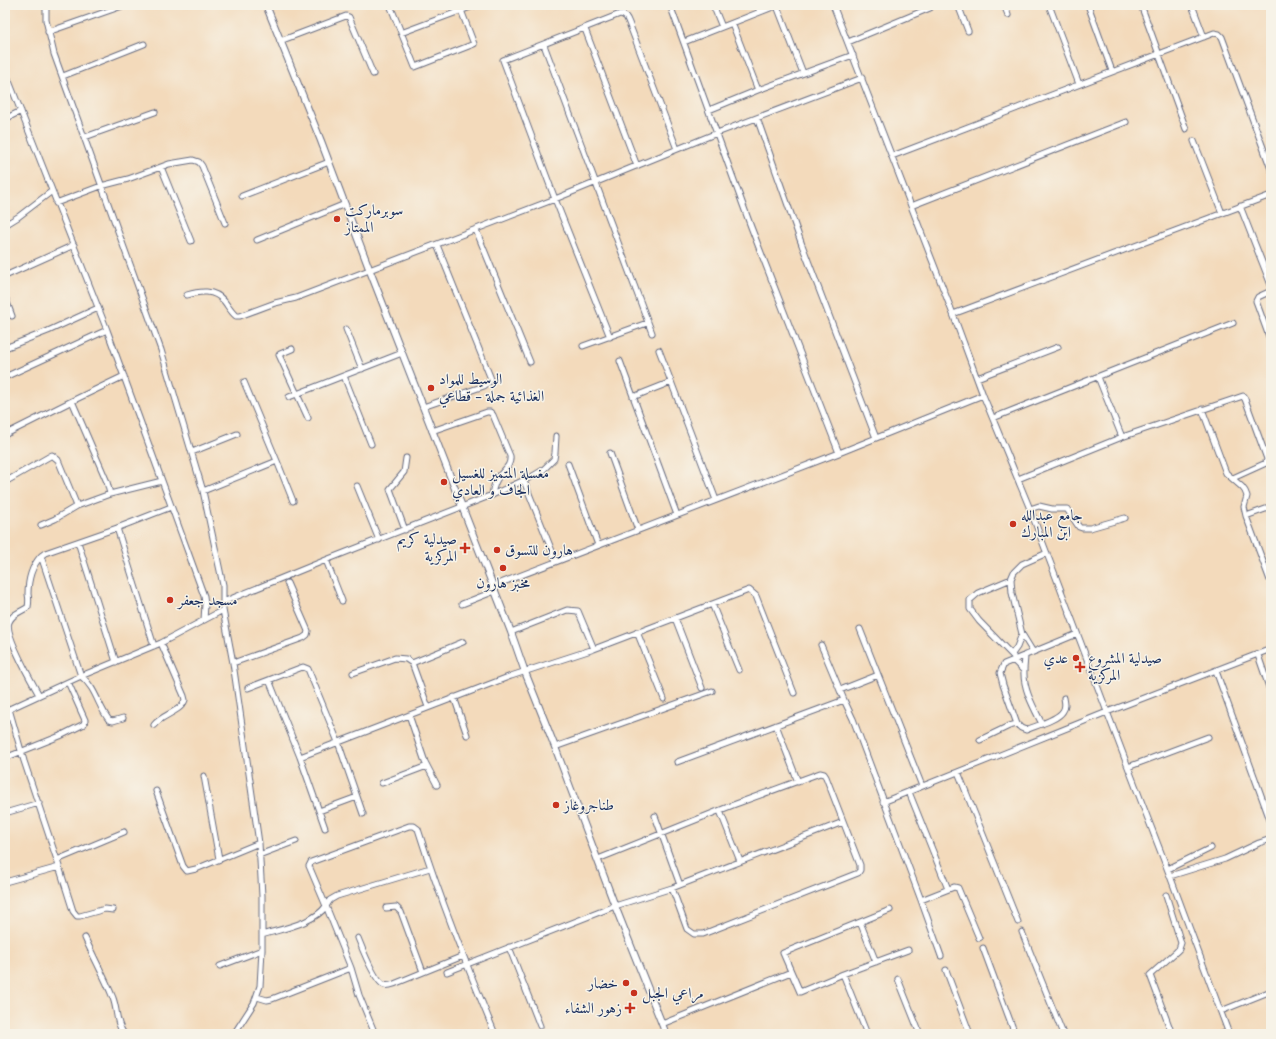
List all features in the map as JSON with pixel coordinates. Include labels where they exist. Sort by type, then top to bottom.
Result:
[{"type":"street","points":[[46,5],[46,20],[54,54],[161,350],[192,452],[223,585],[223,610],[233,663],[259,843],[262,896],[261,980],[257,997],[234,1034]]},
{"type":"street","points":[[48,32],[125,5]]},
{"type":"street","points":[[266,5],[329,162],[666,1034]]},
{"type":"street","points":[[390,5],[415,67],[474,44],[459,5]]},
{"type":"street","points":[[401,33],[476,5]]},
{"type":"street","points":[[670,5],[778,299],[839,453]]},
{"type":"street","points":[[713,5],[722,27]]},
{"type":"street","points":[[757,5],[760,12]]},
{"type":"street","points":[[684,42],[778,5],[803,73]]},
{"type":"street","points":[[833,5],[983,395],[1030,509],[1168,869],[1229,1033],[1222,1034]]},
{"type":"street","points":[[958,5],[968,31]]},
{"type":"street","points":[[1004,5],[1008,15]]},
{"type":"street","points":[[1049,5],[1080,84]]},
{"type":"street","points":[[1088,5],[1112,71]]},
{"type":"street","points":[[1141,5],[1186,129]]},
{"type":"street","points":[[1192,5],[1204,37]]},
{"type":"street","points":[[848,42],[930,8]]},
{"type":"street","points":[[610,337],[555,199],[503,60],[623,14],[626,16],[677,149]]},
{"type":"street","points":[[280,41],[346,16],[349,17],[373,74]]},
{"type":"street","points":[[732,23],[758,90]]},
{"type":"street","points":[[585,29],[637,166]]},
{"type":"street","points":[[892,156],[1214,33],[1219,34],[1222,37],[1271,169]]},
{"type":"street","points":[[63,76],[144,44]]},
{"type":"street","points":[[544,45],[652,333]]},
{"type":"street","points":[[709,110],[758,90],[853,55]]},
{"type":"street","points":[[5,72],[74,245],[145,431],[204,596],[204,620]]},
{"type":"street","points":[[187,295],[210,292],[223,300],[236,316],[240,316],[275,303],[304,295],[437,245],[596,183],[717,133],[862,78]]},
{"type":"street","points":[[5,119],[21,111]]},
{"type":"street","points":[[85,137],[155,112]]},
{"type":"street","points":[[757,118],[802,245],[876,438]]},
{"type":"street","points":[[911,206],[1126,122]]},
{"type":"street","points":[[1194,141],[1222,213]]},
{"type":"street","points":[[56,203],[101,186],[128,179],[161,167],[193,160],[199,162],[205,171],[225,223]]},
{"type":"street","points":[[242,196],[329,162]]},
{"type":"street","points":[[161,167],[191,241]]},
{"type":"street","points":[[5,225],[52,191]]},
{"type":"street","points":[[953,314],[1271,195]]},
{"type":"street","points":[[257,240],[345,204]]},
{"type":"street","points":[[1240,206],[1271,285]]},
{"type":"street","points":[[476,230],[530,362]]},
{"type":"street","points":[[5,276],[74,245]]},
{"type":"street","points":[[423,407],[484,386],[491,379],[437,245]]},
{"type":"street","points":[[1271,291],[1258,297],[1256,301],[1271,342]]},
{"type":"street","points":[[5,297],[12,316]]},
{"type":"street","points":[[5,348],[48,331],[98,308]]},
{"type":"street","points":[[583,346],[647,323]]},
{"type":"street","points":[[993,418],[1233,323]]},
{"type":"street","points":[[346,329],[362,369]]},
{"type":"street","points":[[5,377],[107,330]]},
{"type":"street","points":[[977,378],[1058,347]]},
{"type":"street","points":[[292,349],[279,355],[308,418]]},
{"type":"street","points":[[659,350],[716,500]]},
{"type":"street","points":[[289,397],[402,353]]},
{"type":"street","points":[[620,361],[677,515]]},
{"type":"street","points":[[6,434],[124,376]]},
{"type":"street","points":[[344,376],[371,444]]},
{"type":"street","points":[[1098,376],[1122,438]]},
{"type":"street","points":[[244,382],[293,501]]},
{"type":"street","points":[[634,397],[671,382]]},
{"type":"street","points":[[462,604],[494,588],[556,561],[839,453],[983,395]]},
{"type":"street","points":[[1018,479],[1122,438],[1242,396],[1246,399],[1267,459],[1266,464],[1233,478]]},
{"type":"street","points":[[72,401],[107,482],[110,494]]},
{"type":"street","points":[[1202,409],[1226,473],[1245,491],[1247,496],[1244,507],[1246,516],[1271,583]]},
{"type":"street","points":[[432,431],[487,412],[490,412],[493,415],[510,456],[510,464],[501,474],[493,487],[492,495]]},
{"type":"street","points":[[192,452],[237,434]]},
{"type":"street","points":[[224,602],[524,481],[550,465],[554,459],[556,436]]},
{"type":"street","points":[[610,453],[638,530]]},
{"type":"street","points":[[5,482],[48,457],[53,456],[58,460],[77,506]]},
{"type":"street","points":[[405,530],[390,489],[404,472],[406,458]]},
{"type":"street","points":[[202,491],[277,461]]},
{"type":"street","points":[[568,464],[598,545]]},
{"type":"street","points":[[41,525],[55,519],[77,506],[110,494],[162,481]]},
{"type":"street","points":[[524,481],[556,561]]},
{"type":"street","points":[[357,486],[379,540]]},
{"type":"street","points":[[1030,509],[1040,506],[1052,509],[1067,509],[1079,527],[1082,528],[1090,528],[1125,518]]},
{"type":"street","points":[[39,695],[16,651],[8,629],[11,618],[28,607],[31,573],[36,562],[45,553],[117,528],[171,507]]},
{"type":"street","points":[[1246,516],[1271,507]]},
{"type":"street","points":[[117,528],[154,646]]},
{"type":"street","points":[[78,542],[116,662]]},
{"type":"street","points":[[1033,652],[1022,634],[1012,593],[1011,579],[1014,572],[1022,564],[1047,553]]},
{"type":"street","points":[[41,556],[81,676],[89,683],[109,720],[113,721],[123,718]]},
{"type":"street","points":[[326,560],[342,601]]},
{"type":"street","points":[[1011,579],[978,593],[970,600],[970,609],[979,621],[1012,654],[1014,659],[1024,671]]},
{"type":"street","points":[[233,663],[303,638],[307,635],[308,631],[287,583]]},
{"type":"street","points":[[300,757],[510,676],[594,649],[749,590],[756,596],[794,693]]},
{"type":"street","points":[[712,604],[739,670]]},
{"type":"street","points":[[113,910],[105,909],[80,916],[75,914],[73,911],[39,803],[7,710],[81,676],[161,643],[223,610]]},
{"type":"street","points":[[511,632],[567,610],[578,611],[594,649]]},
{"type":"street","points":[[675,618],[702,688]]},
{"type":"street","points":[[860,629],[922,786]]},
{"type":"street","points":[[637,632],[664,699]]},
{"type":"street","points":[[1012,654],[1018,646],[1022,634]]},
{"type":"street","points":[[1064,698],[1065,707],[1063,712],[1042,724],[1026,730],[1017,724],[1000,673],[1004,664],[1077,634]]},
{"type":"street","points":[[412,663],[463,642]]},
{"type":"street","points":[[154,725],[184,704],[184,696],[161,643]]},
{"type":"street","points":[[821,645],[853,719],[941,956]]},
{"type":"street","points":[[884,802],[1107,712],[1271,649]]},
{"type":"street","points":[[1025,655],[1024,671],[1026,687],[1042,724]]},
{"type":"street","points":[[1258,655],[1271,694]]},
{"type":"street","points":[[352,673],[395,658],[406,660],[412,663],[428,707]]},
{"type":"street","points":[[248,688],[303,667],[308,669],[338,742],[363,814]]},
{"type":"street","points":[[1216,671],[1270,820]]},
{"type":"street","points":[[840,690],[878,675]]},
{"type":"street","points":[[269,680],[300,757],[325,828]]},
{"type":"street","points":[[5,758],[60,736],[84,724],[85,720],[82,712],[68,682]]},
{"type":"street","points":[[556,747],[712,690]]},
{"type":"street","points":[[454,697],[467,735]]},
{"type":"street","points":[[677,762],[844,700]]},
{"type":"street","points":[[409,715],[427,766],[437,785]]},
{"type":"street","points":[[980,740],[1008,726],[1017,724]]},
{"type":"street","points":[[776,725],[798,782]]},
{"type":"street","points":[[1128,767],[1208,737]]},
{"type":"street","points":[[382,783],[427,766]]},
{"type":"street","points":[[958,772],[1018,922]]},
{"type":"street","points":[[598,859],[820,773],[826,776],[860,865],[860,870],[858,873],[703,934],[694,934],[687,929],[672,888]]},
{"type":"street","points":[[204,776],[219,859]]},
{"type":"street","points":[[156,791],[184,869],[190,871],[196,870],[259,843]]},
{"type":"street","points":[[908,792],[948,889]]},
{"type":"street","points":[[319,811],[357,797]]},
{"type":"street","points":[[5,813],[39,803]]},
{"type":"street","points":[[720,811],[740,861]]},
{"type":"street","points":[[655,816],[680,885]]},
{"type":"street","points":[[447,972],[616,906],[672,888],[843,822]]},
{"type":"street","points":[[375,1034],[309,864],[409,826],[414,826],[418,829],[430,868],[466,964],[495,1034]]},
{"type":"street","points":[[57,860],[124,832]]},
{"type":"street","points":[[1170,876],[1225,859],[1271,839]]},
{"type":"street","points":[[259,854],[296,841]]},
{"type":"street","points":[[1168,869],[1211,848]]},
{"type":"street","points":[[5,882],[60,867]]},
{"type":"street","points":[[262,935],[322,913],[330,900],[337,896],[430,868]]},
{"type":"street","points":[[921,900],[954,887],[958,888],[979,938]]},
{"type":"street","points":[[1166,895],[1181,943],[1180,949],[1150,975],[1172,1034]]},
{"type":"street","points":[[386,908],[396,907],[400,912],[423,972]]},
{"type":"street","points":[[890,910],[783,953],[791,972],[800,992],[908,950]]},
{"type":"street","points":[[860,922],[876,962]]},
{"type":"street","points":[[1022,932],[1063,1034]]},
{"type":"street","points":[[85,938],[111,994],[116,1009],[117,1021],[124,1034]]},
{"type":"street","points":[[358,938],[372,970],[380,983],[388,986],[463,956]]},
{"type":"street","points":[[510,947],[540,1026]]},
{"type":"street","points":[[983,948],[1015,1034]]},
{"type":"street","points":[[220,966],[262,950]]},
{"type":"street","points":[[257,997],[272,1000],[350,968]]},
{"type":"street","points":[[946,970],[970,1034]]},
{"type":"street","points":[[662,1024],[791,972]]},
{"type":"street","points":[[843,974],[867,1034]]},
{"type":"street","points":[[898,978],[920,1034]]},
{"type":"street","points":[[1221,1010],[1271,990]]},
{"type":"place","name":"سوبرماركت الممتاز","points":[[337,219]]},
{"type":"place","name":"الوسيط للمواد الغذائية جملة - قطاعي","points":[[431,388]]},
{"type":"place","name":"مغسلة المتميز للغسيل الجاف و العادي","points":[[444,482]]},
{"type":"place","name":"جامع عبدالله ابن المبارك","points":[[1013,524]]},
{"type":"place","name":"صيدلية كريم المركزية","points":[[465,548]]},
{"type":"place","name":"هارون للتسوق","points":[[497,550]]},
{"type":"place","name":"مخبز هارون","points":[[503,568]]},
{"type":"place","name":"مسجد جعفر","points":[[170,600]]},
{"type":"place","name":"عدي","points":[[1076,658]]},
{"type":"place","name":"صيدلية المشروع المركزية","points":[[1080,667]]},
{"type":"place","name":"طناجروغاز","points":[[556,805]]},
{"type":"place","name":"خضار","points":[[626,983]]},
{"type":"place","name":"مراعي الجبل","points":[[634,993]]},
{"type":"place","name":"زهور الشفاء","points":[[630,1008]]}]
